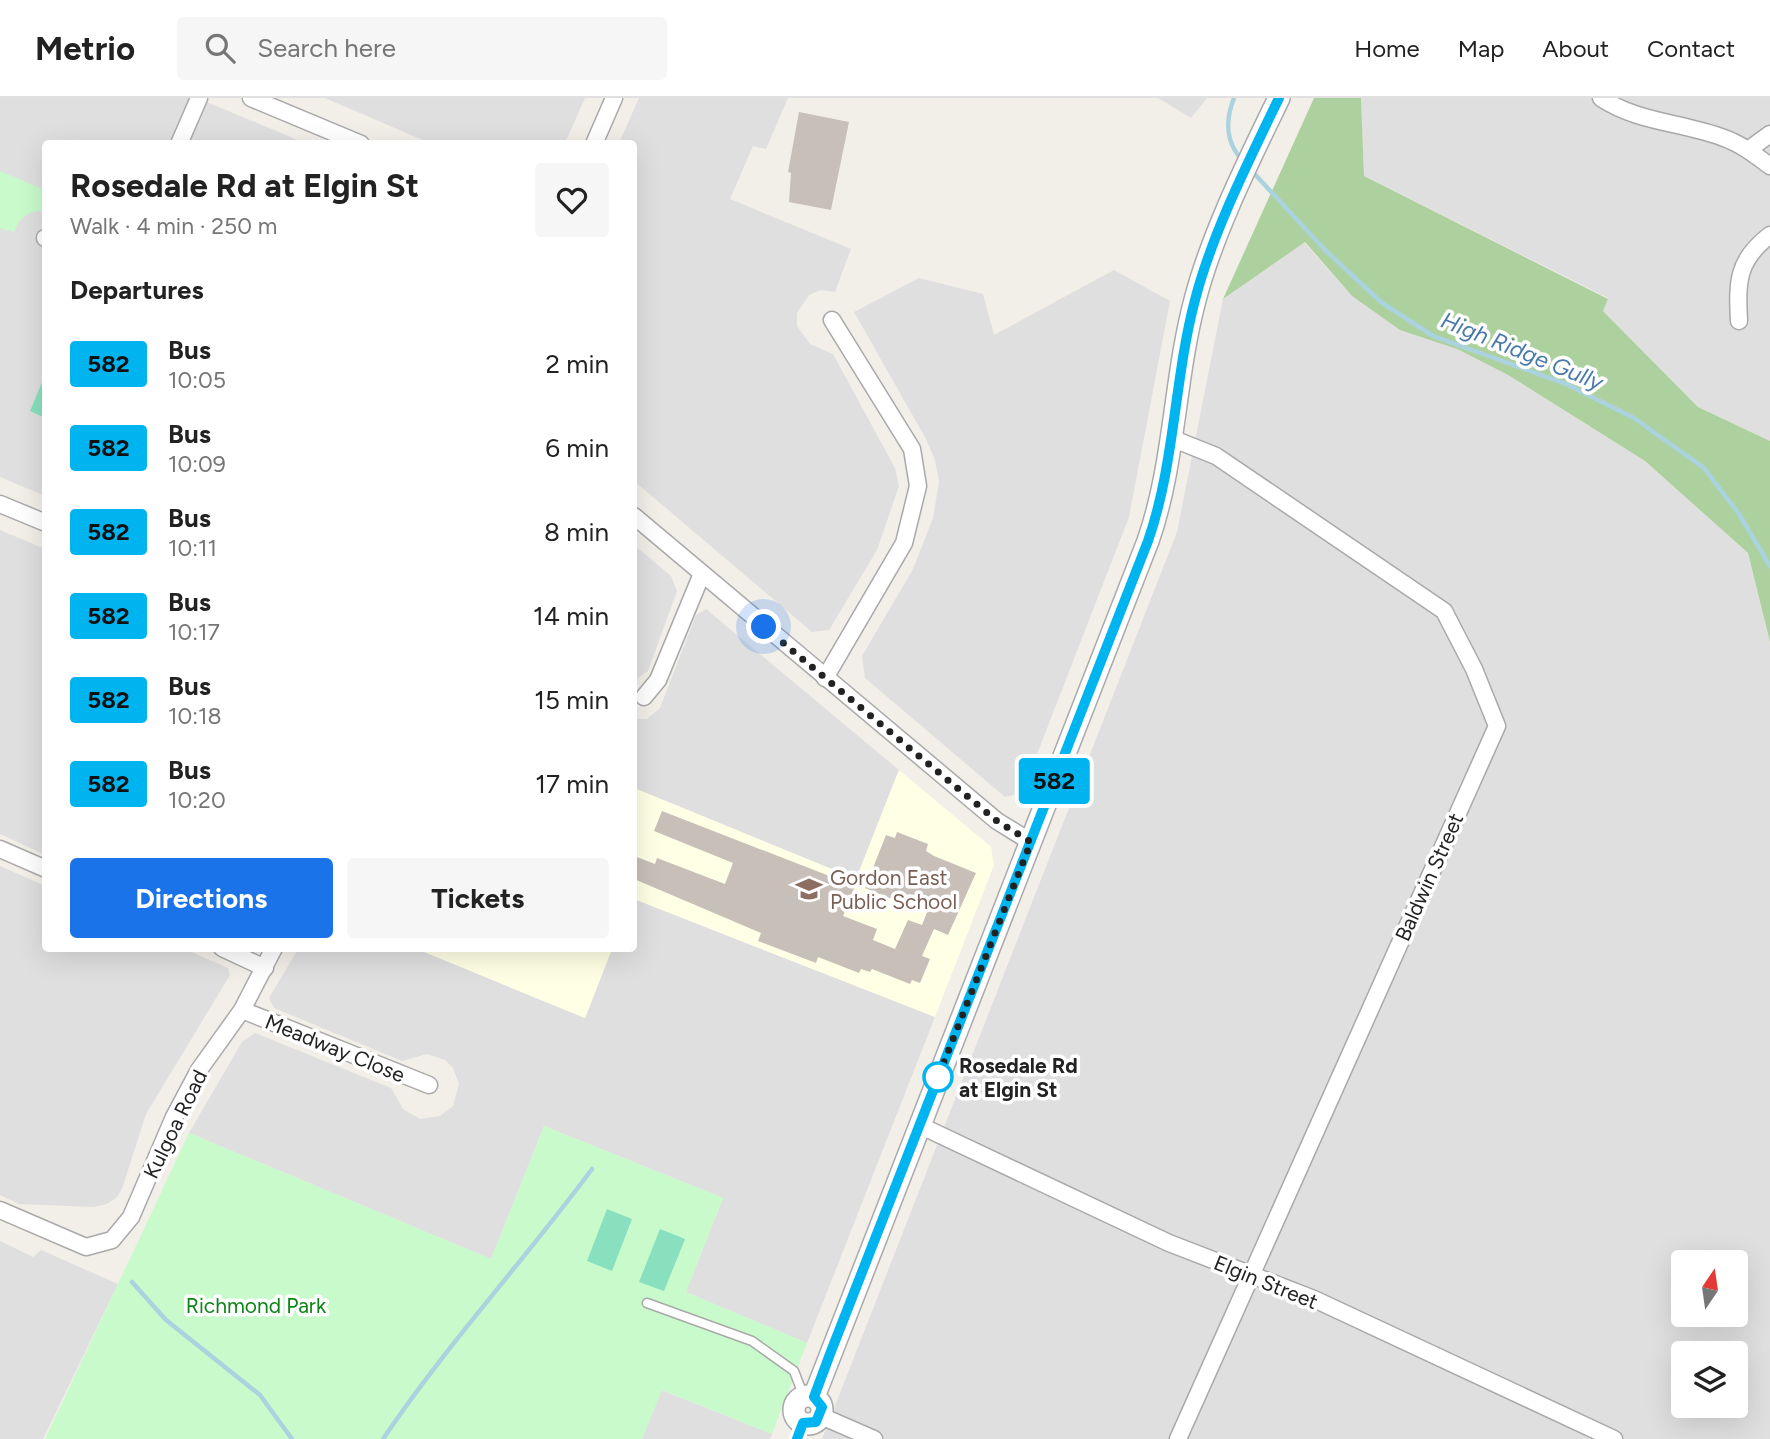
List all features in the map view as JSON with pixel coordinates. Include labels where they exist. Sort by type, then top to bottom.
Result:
[{"type":"street","points":[[181,140],[199,98]]},
{"type":"street","points":[[251,98],[351,140]]},
{"type":"street","points":[[596,140],[614,98]]},
{"type":"street","points":[[874,1439],[808,1414],[1156,518],[1195,301],[1211,251],[1279,98]]},
{"type":"street","points":[[1601,98],[1619,110],[1646,120],[1723,137],[1770,166]]},
{"type":"street","points":[[1748,150],[1770,134]]},
{"type":"street","points":[[1739,321],[1737,286],[1743,263],[1770,235]]},
{"type":"street","points":[[825,678],[904,543],[918,486],[912,449],[832,320]]},
{"type":"street","name":"Baldwin Street","points":[[1171,439],[1216,456],[1444,611],[1474,669],[1497,726],[1178,1439]]},
{"type":"street","points":[[0,504],[42,521]]},
{"type":"street","points":[[637,519],[702,576],[997,821],[1031,842]]},
{"type":"street","points":[[645,697],[658,680],[702,576]]},
{"type":"street","points":[[0,849],[42,867]]},
{"type":"street","points":[[231,952],[265,968]]},
{"type":"street","name":"Kulgoa Road","points":[[0,1210],[86,1247],[112,1240],[131,1217],[174,1117],[199,1070],[242,1010],[272,952]]},
{"type":"street","name":"Meadway Close","points":[[242,1010],[429,1085]]},
{"type":"street","name":"Elgin Street","points":[[919,1125],[1169,1243],[1314,1299],[1614,1439]]},
{"type":"lane","points":[[647,1303],[752,1341],[794,1371],[808,1414]]},
{"type":"shaded area","points":[[0,98],[197,98],[298,140],[42,140],[42,495],[0,477]]},
{"type":"shaded area","points":[[325,98],[585,98],[566,140],[423,140]]},
{"type":"shaded area","points":[[639,98],[788,98],[766,149],[753,146],[730,199],[851,249],[835,292],[821,290],[809,295],[797,313],[797,326],[810,344],[833,354],[895,468],[899,486],[877,550],[829,630],[812,632],[637,484],[637,140],[620,140]]},
{"type":"shaded area","points":[[1158,98],[1207,98],[1191,118]]},
{"type":"shaded area","points":[[1361,98],[1770,98],[1770,441],[1698,407],[1603,311],[1608,298],[1364,176]]},
{"type":"shaded area","points":[[1304,242],[1352,296],[1508,375],[1645,461],[1748,553],[1770,642],[1770,1439],[822,1439],[1177,532],[1223,299]]},
{"type":"shaded area","points":[[1114,270],[1170,301],[1129,517],[1022,793],[1005,797],[865,678],[862,656],[913,569],[933,518],[939,482],[935,460],[926,439],[854,312],[919,278],[983,294],[994,335]]},
{"type":"shaded area","points":[[0,530],[42,548],[42,854],[0,834]]},
{"type":"shaded area","points":[[637,548],[671,576],[677,591],[648,671],[637,679]]},
{"type":"shaded area","points":[[706,609],[899,770],[856,879],[637,789],[637,719],[647,719],[660,708],[696,615]]},
{"type":"shaded area","name":"Gordon East Public School","points":[[899,770],[991,847],[994,865],[935,1017],[637,900],[637,789],[856,879]]},
{"type":"shaded area","points":[[0,866],[42,885],[42,952],[192,952],[228,968],[230,975],[146,1114],[117,1197],[107,1204],[94,1207],[19,1204],[0,1195]]},
{"type":"shaded area","points":[[637,900],[935,1017],[807,1343],[686,1292],[723,1198],[544,1126],[491,1259],[189,1133],[242,1042],[255,1033],[391,1088],[403,1109],[420,1119],[440,1116],[453,1106],[459,1084],[453,1068],[445,1060],[427,1054],[402,1061],[274,1008],[269,998],[296,952],[424,952],[585,1018],[611,952],[637,952]]},
{"type":"shaded area","points":[[424,952],[611,952],[585,1018]]},
{"type":"shaded area","points":[[0,1241],[33,1257],[41,1250],[118,1284],[43,1439],[0,1439]]},
{"type":"shaded area","points":[[661,1390],[772,1434],[770,1439],[642,1439]]},
{"type":"green space","points":[[1314,98],[1361,98],[1364,176],[1608,299],[1603,311],[1698,407],[1770,441],[1770,642],[1748,553],[1645,461],[1508,375],[1457,349],[1400,330],[1352,296],[1305,242],[1223,299]]},
{"type":"green space","points":[[0,171],[42,189],[42,211],[25,216],[14,232],[0,228]]},
{"type":"green space","points":[[42,382],[42,417],[30,411]]},
{"type":"green space","name":"Richmond Park","points":[[544,1126],[723,1198],[686,1292],[807,1343],[772,1434],[662,1390],[642,1439],[45,1439],[189,1133],[491,1259]]},
{"type":"green space","points":[[607,1209],[632,1219],[612,1271],[587,1261]]},
{"type":"green space","points":[[660,1229],[685,1239],[664,1291],[639,1282]]},
{"type":"building","points":[[799,112],[849,122],[831,210],[789,202],[791,173],[788,172]]},
{"type":"building","points":[[662,811],[855,886],[843,916],[877,929],[873,940],[895,949],[908,920],[922,925],[931,902],[908,894],[904,904],[865,888],[886,835],[895,838],[897,832],[928,844],[926,851],[934,856],[976,873],[948,935],[934,929],[922,956],[930,959],[920,983],[912,980],[910,984],[872,969],[870,972],[861,969],[859,973],[818,957],[816,963],[758,941],[761,933],[637,880],[637,857],[655,864],[657,858],[725,884],[733,863],[654,831]]},
{"type":"waterway","name":"High Ridge Gully","points":[[1234,98],[1228,131],[1233,146],[1243,161]]},
{"type":"waterway","name":"High Ridge Gully","points":[[1251,170],[1325,250],[1381,302],[1433,336],[1566,384],[1634,418],[1704,468],[1739,514],[1770,566]]},
{"type":"waterway","points":[[383,1439],[459,1336],[592,1169]]},
{"type":"waterway","points":[[132,1282],[166,1320],[260,1395],[292,1439]]},
{"type":"bus line","name":"582","points":[[797,1439],[803,1423],[816,1422],[821,1416],[822,1407],[814,1397],[830,1354],[1148,541],[1163,487],[1195,301],[1211,251],[1279,98]]},
{"type":"place","name":"Gordon East Public School","points":[[809,889]]},
{"type":"place","name":"Rosedale Rd at Elgin St","points":[[938,1077]]},
{"type":"route","points":[[764,627],[997,821],[1031,842],[938,1077]]}]
